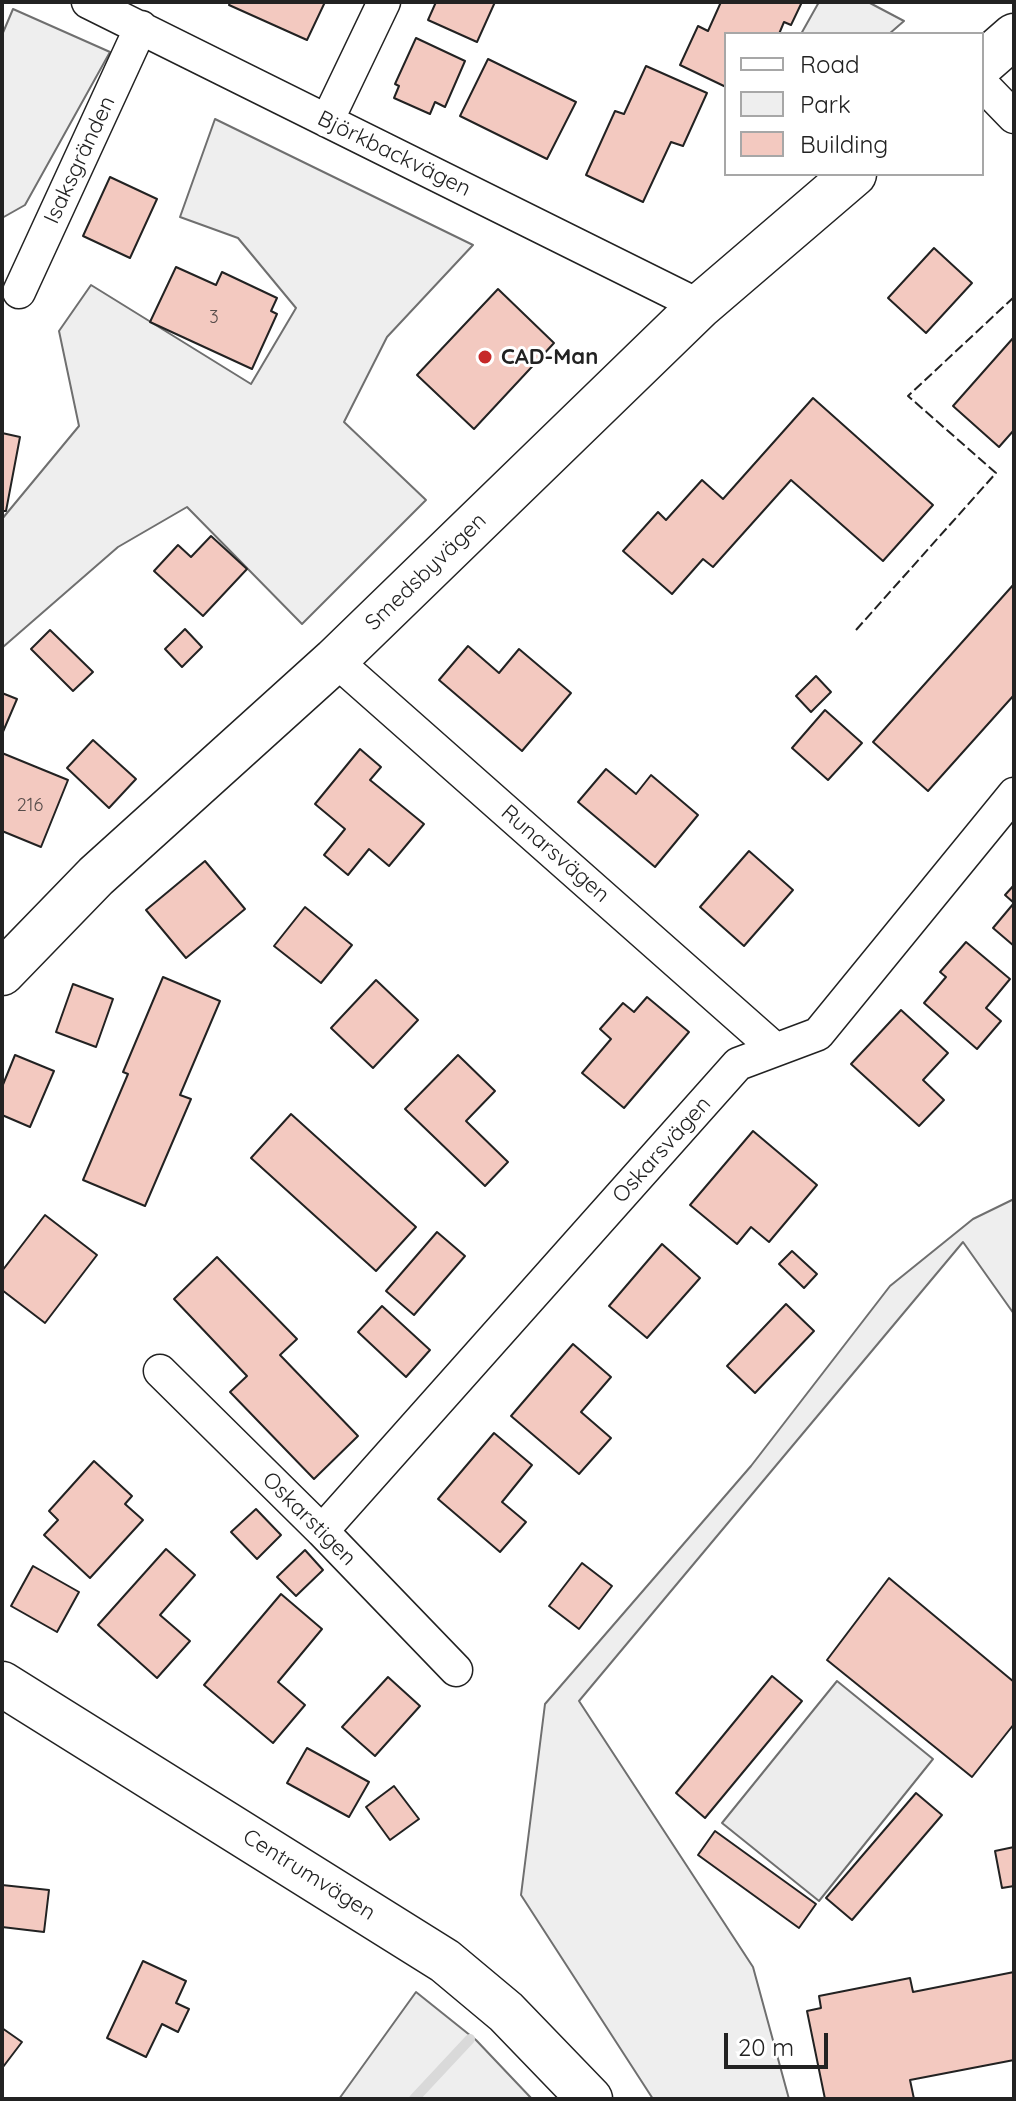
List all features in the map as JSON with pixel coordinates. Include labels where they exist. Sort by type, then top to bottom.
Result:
[{"type":"main road","points":[[984,62],[1014,36]]},
{"type":"main road","name":"Smedsbyvägen","points":[[2,973],[96,876],[335,660],[700,306],[852,176]]},
{"type":"main road","name":"Centrumvägen","points":[[2,1684],[445,1961],[506,2012],[590,2099]]},
{"type":"street","name":"Björkbackvägen","points":[[88,2],[700,306]]},
{"type":"street","points":[[327,121],[384,2]]},
{"type":"street","name":"Isaksgränden","points":[[19,292],[141,27]]},
{"type":"street","points":[[984,86],[1014,117]]},
{"type":"street","name":"Runarsvägen","points":[[335,660],[775,1049]]},
{"type":"street","name":"Oskarsvägen","points":[[322,1531],[738,1064],[818,1034],[1014,794]]},
{"type":"street","name":"Oskarstigen","points":[[160,1371],[322,1531],[456,1670]]},
{"type":"green space","points":[[819,2],[868,2],[904,21],[891,32],[802,32]]},
{"type":"green space","points":[[13,9],[110,52],[25,205],[2,218],[2,35]]},
{"type":"green space","points":[[215,119],[473,245],[387,337],[344,422],[426,500],[302,624],[187,507],[118,547],[3,647],[2,519],[79,426],[59,331],[91,285],[251,384],[296,308],[238,238],[180,217]]},
{"type":"green space","points":[[1014,1199],[1014,1314],[963,1242],[579,1701],[753,1967],[789,2099],[653,2099],[521,1895],[545,1704],[751,1466],[890,1286],[973,1219]]},
{"type":"green space","points":[[416,1992],[476,2040],[532,2099],[339,2099]]},
{"type":"shaded area","points":[[837,1681],[933,1759],[819,1901],[722,1823]]},
{"type":"building","points":[[230,2],[325,2],[307,40],[229,5]]},
{"type":"building","points":[[436,2],[495,2],[477,42],[428,20]]},
{"type":"building","points":[[721,2],[802,2],[791,25],[784,22],[780,32],[724,32],[724,86],[680,65],[698,26],[708,31]]},
{"type":"building","points":[[416,38],[465,61],[445,107],[435,102],[430,114],[394,98],[399,86],[395,84]]},
{"type":"building","points":[[488,59],[576,102],[547,159],[460,116]]},
{"type":"building","points":[[646,66],[707,93],[683,146],[671,142],[643,202],[586,175],[615,111],[624,114]]},
{"type":"building","points":[[110,177],[157,199],[130,258],[83,236]]},
{"type":"building","points":[[934,248],[972,283],[926,333],[888,298]]},
{"type":"building","points":[[176,267],[216,285],[222,272],[277,298],[271,311],[277,314],[252,369],[150,322]]},
{"type":"building","points":[[498,289],[554,343],[474,429],[417,375]]},
{"type":"building","points":[[1014,337],[1014,430],[999,447],[953,406]]},
{"type":"building","points":[[813,398],[933,505],[883,561],[791,480],[713,567],[703,559],[672,594],[623,551],[658,512],[666,520],[702,480],[723,499]]},
{"type":"building","points":[[2,433],[20,437],[6,511],[2,511]]},
{"type":"building","points":[[211,536],[247,569],[203,616],[154,571],[178,545],[191,557]]},
{"type":"building","points":[[1014,584],[1014,695],[928,791],[873,742]]},
{"type":"building","points":[[185,629],[202,647],[182,667],[165,649]]},
{"type":"building","points":[[50,630],[93,672],[73,691],[31,649]]},
{"type":"building","points":[[468,646],[499,673],[519,649],[571,693],[522,751],[439,680]]},
{"type":"building","points":[[816,676],[831,692],[811,712],[796,696]]},
{"type":"building","points":[[2,693],[17,699],[2,734]]},
{"type":"building","points":[[825,710],[862,743],[828,780],[792,748]]},
{"type":"building","points":[[93,740],[136,779],[109,808],[67,768]]},
{"type":"building","points":[[360,749],[381,767],[370,780],[424,824],[389,866],[369,849],[348,875],[324,855],[345,829],[315,804]]},
{"type":"building","points":[[2,753],[68,780],[41,847],[2,831]]},
{"type":"building","points":[[606,769],[636,794],[651,775],[698,815],[655,867],[578,802]]},
{"type":"building","points":[[749,851],[793,890],[744,946],[700,907]]},
{"type":"building","points":[[205,861],[245,909],[186,958],[146,910]]},
{"type":"building","points":[[1014,885],[1014,903],[1005,895]]},
{"type":"building","points":[[1014,903],[1014,946],[993,928]]},
{"type":"building","points":[[305,907],[352,945],[321,983],[274,946]]},
{"type":"building","points":[[966,942],[1010,979],[986,1008],[1001,1021],[977,1049],[924,1003],[946,977],[940,972]]},
{"type":"building","points":[[163,977],[220,1001],[180,1095],[191,1099],[145,1206],[83,1180],[128,1074],[123,1072]]},
{"type":"building","points":[[376,980],[418,1020],[373,1068],[331,1028]]},
{"type":"building","points":[[73,984],[113,999],[96,1047],[56,1032]]},
{"type":"building","points":[[647,997],[689,1032],[624,1108],[582,1073],[611,1039],[600,1029],[623,1003],[634,1012]]},
{"type":"building","points":[[901,1010],[948,1053],[923,1080],[944,1100],[919,1126],[851,1064]]},
{"type":"building","points":[[15,1055],[54,1071],[30,1127],[2,1115],[2,1087]]},
{"type":"building","points":[[458,1055],[495,1091],[466,1121],[508,1162],[485,1186],[405,1109]]},
{"type":"building","points":[[291,1114],[416,1227],[376,1271],[251,1158]]},
{"type":"building","points":[[753,1131],[817,1185],[769,1242],[751,1227],[737,1244],[690,1205]]},
{"type":"building","points":[[45,1215],[97,1255],[45,1323],[2,1290],[2,1271]]},
{"type":"building","points":[[437,1232],[465,1256],[414,1315],[386,1291]]},
{"type":"building","points":[[662,1244],[700,1278],[647,1338],[609,1306]]},
{"type":"building","points":[[792,1251],[817,1274],[804,1288],[779,1264]]},
{"type":"building","points":[[217,1257],[297,1339],[280,1355],[358,1436],[314,1479],[230,1392],[247,1376],[174,1299]]},
{"type":"building","points":[[786,1304],[814,1331],[755,1393],[727,1366]]},
{"type":"building","points":[[382,1306],[430,1350],[406,1377],[358,1332]]},
{"type":"building","points":[[573,1344],[611,1377],[581,1412],[611,1438],[579,1474],[511,1416]]},
{"type":"building","points":[[494,1433],[532,1465],[502,1502],[526,1522],[500,1552],[438,1499]]},
{"type":"building","points":[[94,1461],[132,1496],[125,1504],[143,1520],[90,1578],[44,1535],[58,1520],[49,1511]]},
{"type":"building","points":[[256,1509],[281,1535],[257,1559],[231,1532]]},
{"type":"building","points":[[166,1549],[195,1575],[160,1615],[190,1641],[157,1678],[98,1625]]},
{"type":"building","points":[[305,1550],[323,1570],[296,1596],[277,1577]]},
{"type":"building","points":[[582,1563],[612,1586],[579,1629],[549,1606]]},
{"type":"building","points":[[33,1566],[79,1592],[57,1632],[11,1606]]},
{"type":"building","points":[[889,1578],[1014,1682],[1014,1724],[972,1777],[827,1660]]},
{"type":"building","points":[[281,1594],[322,1629],[278,1682],[305,1705],[273,1743],[204,1685]]},
{"type":"building","points":[[772,1676],[802,1701],[705,1818],[676,1793]]},
{"type":"building","points":[[388,1677],[420,1706],[375,1756],[342,1727]]},
{"type":"building","points":[[307,1748],[369,1782],[349,1817],[287,1783]]},
{"type":"building","points":[[394,1786],[419,1819],[390,1840],[366,1807]]},
{"type":"building","points":[[916,1793],[942,1815],[852,1920],[826,1898]]},
{"type":"building","points":[[715,1831],[816,1904],[799,1928],[698,1855]]},
{"type":"building","points":[[1014,1847],[1014,1886],[1002,1888],[995,1851]]},
{"type":"building","points":[[2,1885],[49,1890],[44,1932],[2,1927]]},
{"type":"building","points":[[143,1961],[186,1981],[176,2003],[189,2009],[178,2032],[162,2024],[146,2057],[107,2038]]},
{"type":"building","points":[[1014,1972],[1014,2060],[910,2080],[914,2099],[825,2099],[807,2011],[821,2008],[819,1996],[910,1978],[913,1992]]},
{"type":"building","points":[[2,2028],[22,2042],[3,2067],[2,2066]]},
{"type":"waterway","points":[[414,2099],[470,2039]]},
{"type":"fence","points":[[856,630],[996,473],[908,396],[1014,297]]},
{"type":"place","name":"CAD-Man","points":[[485,357]]}]
